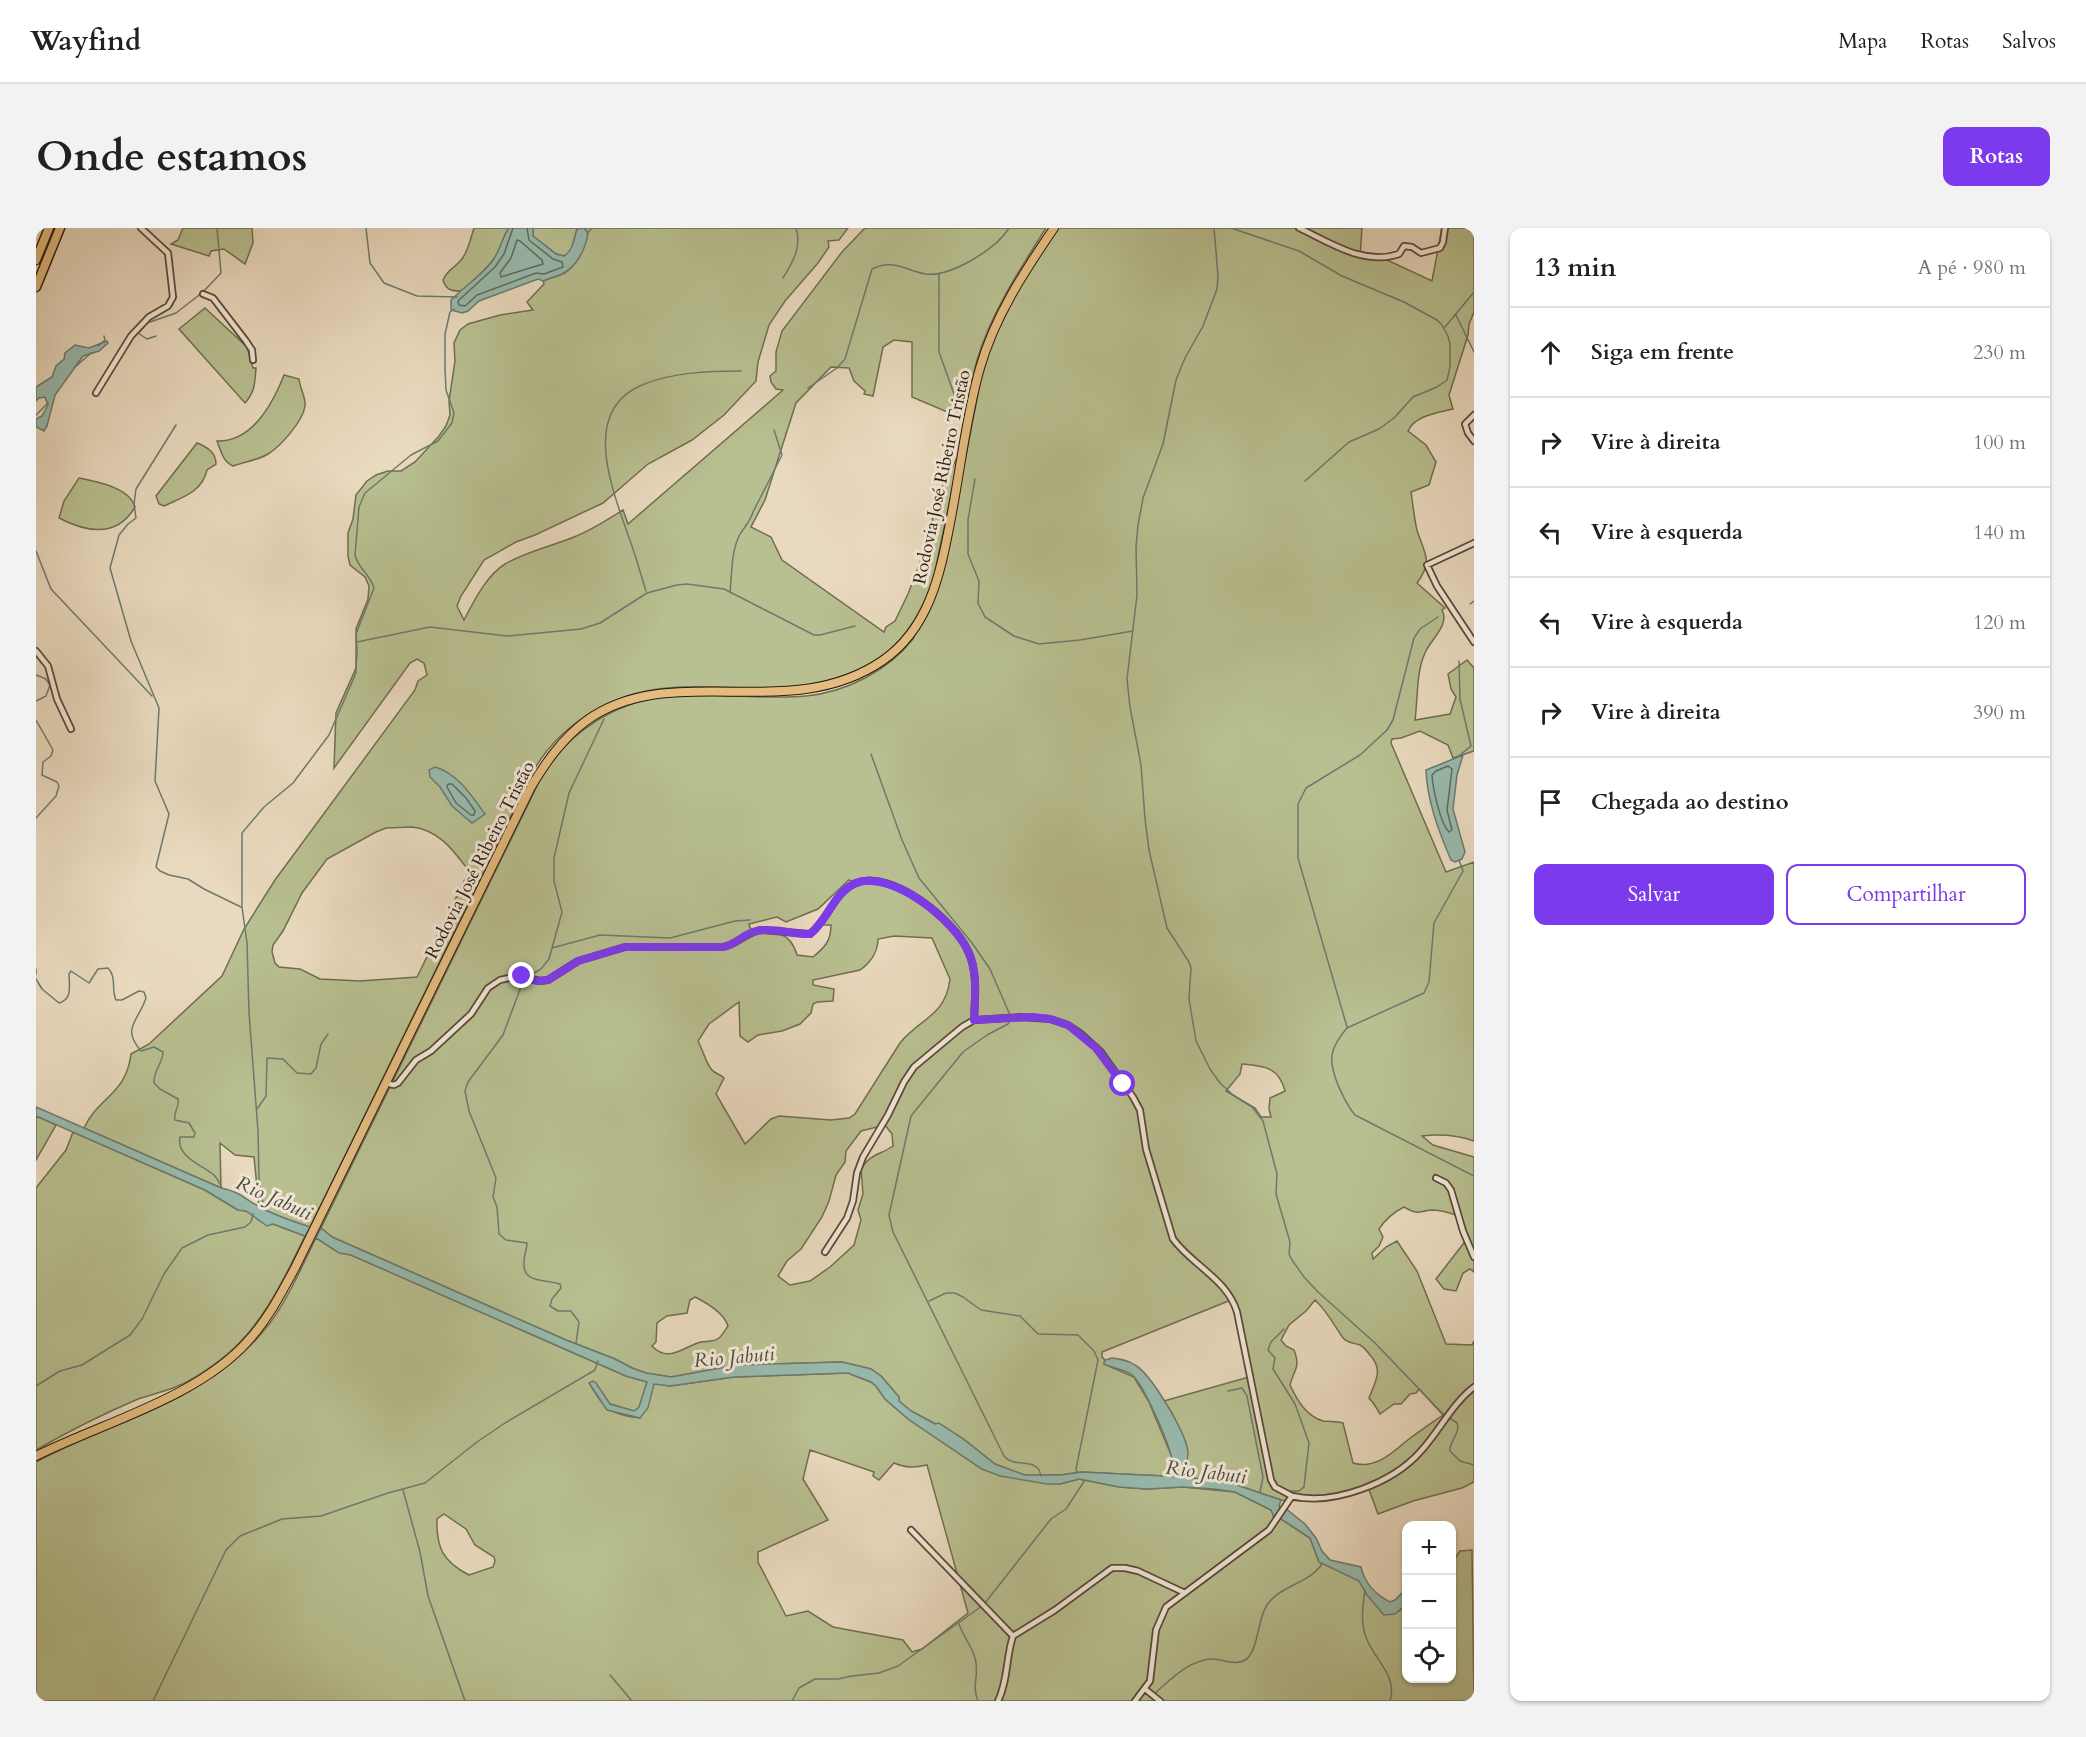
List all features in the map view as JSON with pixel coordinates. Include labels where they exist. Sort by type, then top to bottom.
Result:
[{"type":"highway","points":[[36,260],[49,228]]},
{"type":"highway","points":[[36,287],[60,228]]},
{"type":"main road","name":"Rodovia José Ribeiro Tristão","points":[[36,1456],[172,1395],[220,1367],[249,1340],[276,1305],[531,787],[552,754],[575,730],[606,709],[651,695],[682,692],[782,692],[812,689],[840,682],[857,676],[883,660],[910,634],[927,606],[941,569],[974,393],[984,356],[1012,292],[1054,228]]},
{"type":"street","points":[[96,393],[131,336],[149,317],[168,306],[173,297],[168,253],[141,228]]},
{"type":"street","points":[[1299,228],[1356,254],[1377,259],[1399,254],[1404,246],[1412,247],[1421,253],[1440,248],[1445,228]]},
{"type":"street","points":[[203,294],[213,298],[246,341],[252,350],[253,360]]},
{"type":"street","points":[[1474,415],[1465,424],[1474,441]]},
{"type":"street","points":[[1474,543],[1428,566],[1437,586],[1474,642]]},
{"type":"street","points":[[36,651],[48,666],[57,699],[71,729]]},
{"type":"street","points":[[385,1083],[397,1084],[416,1060],[431,1051],[471,1014],[488,988],[500,980],[518,976],[540,981],[548,980],[578,961],[625,947],[723,947],[732,945],[750,933],[761,930],[810,934],[844,890],[864,881],[888,883],[911,894],[939,916],[963,943],[968,950],[973,967],[974,1020]]},
{"type":"street","points":[[825,1252],[847,1218],[863,1157],[904,1082],[922,1060],[974,1020],[1033,1017],[1050,1019],[1068,1025],[1096,1048],[1136,1101],[1148,1157],[1171,1235],[1180,1248],[1226,1288],[1233,1300],[1271,1480],[1275,1487],[1292,1497],[1308,1499],[1335,1496],[1380,1481],[1405,1466],[1419,1453],[1451,1411],[1474,1387]]},
{"type":"street","points":[[1436,1178],[1446,1183],[1451,1190],[1463,1231],[1474,1257]]},
{"type":"street","points":[[1135,1701],[1151,1678],[1157,1625],[1169,1604],[1272,1528],[1292,1497]]},
{"type":"street","points":[[911,1530],[1013,1636]]},
{"type":"street","points":[[998,1701],[1003,1688],[1013,1636],[1055,1610],[1114,1568],[1138,1571],[1185,1593]]},
{"type":"street","points":[[1145,1689],[1160,1701]]},
{"type":"green space","points":[[183,228],[252,228],[253,243],[245,264],[224,249],[211,251],[209,256],[171,244],[178,240]]},
{"type":"green space","points":[[474,228],[509,228],[497,254],[476,279],[461,291],[447,288],[443,280],[463,258]]},
{"type":"green space","points":[[533,228],[580,228],[577,229],[569,253],[564,256],[556,254],[533,236]]},
{"type":"green space","points":[[584,228],[848,228],[839,240],[828,241],[829,247],[818,263],[785,301],[769,325],[758,362],[756,381],[724,415],[692,440],[648,464],[603,503],[516,542],[484,560],[457,606],[464,620],[486,582],[498,569],[513,560],[581,534],[623,510],[628,524],[783,390],[776,389],[770,376],[776,371],[776,352],[782,331],[842,252],[865,228],[1046,228],[1026,259],[990,325],[977,360],[966,420],[912,397],[912,342],[894,340],[883,347],[873,396],[864,394],[865,391],[854,381],[849,368],[831,367],[796,403],[765,500],[751,527],[771,537],[782,560],[884,632],[886,627],[895,621],[908,594],[928,541],[937,497],[960,452],[933,580],[924,602],[901,639],[886,654],[850,676],[805,688],[689,687],[646,691],[606,705],[588,715],[556,741],[542,757],[531,775],[310,1227],[276,1216],[259,1207],[254,1157],[235,1155],[220,1143],[221,1188],[84,1128],[124,1078],[131,1054],[149,1044],[222,976],[244,929],[275,880],[415,690],[418,681],[427,675],[424,663],[417,659],[410,663],[334,768],[336,713],[356,668],[356,629],[368,599],[369,586],[365,577],[350,565],[348,556],[348,533],[353,519],[356,495],[367,481],[376,475],[388,471],[401,471],[415,462],[446,426],[450,415],[449,401],[455,361],[454,343],[460,330],[468,324],[500,315],[533,310],[527,302],[544,284],[543,281],[565,273],[579,258],[588,233]],"holes":[[[386,828],[422,829],[445,842],[469,871],[417,977],[360,981],[320,979],[300,969],[279,967],[275,963],[273,945],[283,931],[302,893],[327,859]]]},
{"type":"green space","points":[[1056,228],[1362,228],[1360,258],[1385,259],[1432,281],[1442,228],[1474,228],[1474,312],[1449,395],[1453,409],[1421,418],[1408,431],[1426,445],[1436,462],[1429,485],[1411,492],[1417,530],[1426,557],[1425,568],[1417,583],[1445,608],[1442,610],[1444,621],[1442,627],[1422,660],[1415,720],[1450,714],[1456,697],[1451,689],[1448,674],[1467,660],[1474,668],[1474,751],[1453,758],[1448,745],[1420,731],[1392,739],[1391,743],[1446,872],[1474,862],[1474,1141],[1448,1135],[1422,1136],[1433,1145],[1474,1157],[1474,1272],[1470,1269],[1463,1273],[1456,1291],[1444,1289],[1436,1279],[1467,1239],[1460,1217],[1443,1211],[1416,1212],[1404,1207],[1400,1209],[1390,1216],[1379,1229],[1383,1237],[1379,1246],[1372,1253],[1373,1259],[1397,1241],[1417,1271],[1446,1344],[1472,1345],[1474,1341],[1474,1482],[1462,1488],[1413,1501],[1378,1514],[1368,1487],[1335,1497],[1305,1501],[1281,1500],[1231,1483],[1185,1477],[1081,1472],[1061,1475],[1024,1475],[995,1464],[962,1438],[911,1411],[899,1401],[899,1397],[881,1376],[871,1369],[842,1362],[737,1365],[671,1377],[646,1373],[332,1237],[321,1228],[540,780],[551,762],[565,746],[598,720],[617,710],[657,697],[694,695],[790,697],[836,690],[879,670],[913,639],[943,573],[984,363],[1015,294]],"holes":[[[849,880],[859,885],[840,894],[820,925],[831,925],[830,935],[824,947],[813,957],[797,955],[790,941],[780,934],[767,932],[752,934],[749,924],[777,917],[786,922],[818,909]],[[894,936],[932,938],[950,979],[943,1001],[931,1016],[900,1043],[855,1114],[849,1118],[831,1120],[779,1116],[771,1119],[745,1144],[716,1094],[724,1078],[710,1067],[698,1041],[709,1024],[739,1002],[740,1036],[748,1042],[758,1035],[782,1031],[800,1024],[811,1013],[813,1004],[833,1001],[834,989],[813,985],[813,980],[860,970],[873,957],[878,939]],[[1242,1064],[1264,1067],[1275,1072],[1285,1091],[1270,1098],[1271,1117],[1261,1117],[1255,1108],[1226,1091],[1240,1074]],[[885,1125],[892,1134],[893,1146],[872,1158],[861,1169],[863,1194],[858,1210],[861,1220],[854,1245],[830,1267],[810,1281],[790,1285],[778,1276],[787,1261],[801,1249],[822,1217],[836,1175],[845,1162],[846,1151],[861,1131]],[[695,1297],[710,1305],[728,1326],[722,1335],[713,1341],[701,1342],[670,1354],[664,1354],[652,1346],[656,1342],[657,1323],[667,1316],[687,1313],[690,1300]],[[1231,1300],[1235,1304],[1249,1377],[1164,1401],[1186,1443],[1185,1471],[1174,1462],[1149,1402],[1134,1377],[1104,1364],[1105,1360],[1102,1352]],[[1315,1300],[1327,1313],[1343,1338],[1361,1346],[1374,1360],[1377,1366],[1377,1376],[1369,1398],[1380,1414],[1394,1404],[1401,1404],[1410,1394],[1416,1393],[1419,1389],[1443,1415],[1380,1460],[1367,1464],[1353,1463],[1343,1423],[1317,1419],[1299,1402],[1290,1385],[1297,1365],[1296,1356],[1294,1350],[1281,1340],[1289,1325]]]},
{"type":"green space","points":[[205,308],[247,347],[253,368],[256,368],[253,391],[245,403],[179,329]]},
{"type":"green space","points":[[284,375],[299,379],[305,403],[300,419],[285,439],[268,454],[233,466],[223,456],[217,441],[229,440],[251,428],[274,397]]},
{"type":"green space","points":[[197,443],[210,450],[216,464],[207,470],[201,484],[191,493],[164,506],[159,504],[156,496]]},
{"type":"green space","points":[[79,478],[112,486],[132,500],[135,507],[128,517],[110,528],[90,529],[59,518],[64,501]]},
{"type":"green space","points":[[36,1116],[56,1125],[36,1160]]},
{"type":"green space","points":[[73,1132],[205,1190],[238,1210],[246,1211],[305,1236],[270,1303],[235,1348],[220,1360],[204,1372],[173,1388],[138,1399],[36,1450],[36,1188],[66,1150]]},
{"type":"green space","points":[[316,1238],[339,1252],[351,1255],[626,1376],[647,1382],[639,1408],[634,1411],[610,1404],[589,1383],[608,1409],[621,1414],[640,1418],[654,1383],[670,1386],[734,1377],[848,1373],[871,1382],[885,1399],[908,1419],[982,1469],[1060,1484],[1079,1479],[1119,1487],[1147,1489],[1183,1487],[1235,1492],[1281,1513],[1281,1519],[1310,1538],[1319,1562],[1360,1581],[1367,1595],[1399,1611],[1402,1608],[1402,1683],[1456,1683],[1456,1557],[1460,1551],[1472,1550],[1474,1701],[36,1701],[36,1462],[67,1446],[161,1406],[219,1372],[246,1350],[270,1323],[289,1292]],"holes":[[[810,1450],[874,1472],[873,1476],[879,1480],[894,1463],[910,1467],[927,1465],[968,1613],[922,1649],[912,1652],[903,1640],[833,1627],[808,1611],[786,1616],[758,1562],[758,1552],[828,1520],[803,1479]],[[444,1514],[466,1529],[475,1545],[494,1557],[493,1567],[469,1575],[447,1559],[440,1546],[437,1519]]]},
{"type":"water","points":[[509,228],[533,228],[533,236],[556,254],[564,256],[571,248],[577,229],[584,228],[588,233],[580,256],[572,267],[562,274],[543,281],[538,279],[479,301],[468,311],[462,313],[451,310],[451,300],[491,263]]},
{"type":"water","points":[[107,341],[108,343],[99,351],[83,356],[55,395],[44,431],[36,427],[36,419],[42,416],[48,405],[45,397],[36,401],[36,387],[52,377],[56,366],[64,359],[65,353],[75,345],[89,348]]},
{"type":"water","points":[[1463,755],[1457,775],[1453,809],[1465,852],[1462,859],[1455,862],[1451,860],[1434,816],[1426,770]]},
{"type":"water","points":[[435,767],[457,780],[485,814],[472,823],[452,806],[440,787],[430,777],[429,770]]},
{"type":"water","points":[[36,1107],[242,1196],[272,1213],[310,1227],[305,1236],[273,1224],[267,1226],[246,1211],[238,1210],[205,1190],[36,1116]]},
{"type":"water","points":[[321,1228],[332,1237],[646,1373],[671,1377],[737,1365],[842,1362],[871,1369],[881,1376],[899,1397],[899,1401],[911,1411],[935,1424],[939,1423],[995,1464],[1025,1475],[1061,1475],[1081,1472],[1185,1477],[1231,1483],[1281,1500],[1279,1506],[1281,1512],[1285,1508],[1305,1524],[1330,1560],[1361,1567],[1371,1588],[1390,1602],[1402,1593],[1402,1608],[1395,1614],[1384,1615],[1367,1595],[1359,1581],[1319,1562],[1310,1538],[1281,1519],[1281,1514],[1275,1521],[1271,1510],[1235,1492],[1183,1487],[1147,1489],[1119,1487],[1079,1479],[1060,1484],[1047,1484],[1000,1476],[982,1469],[908,1419],[885,1399],[871,1382],[848,1373],[734,1377],[670,1386],[654,1384],[648,1408],[640,1418],[607,1410],[589,1383],[593,1381],[596,1383],[610,1404],[634,1411],[639,1407],[647,1382],[626,1376],[351,1255],[339,1253],[316,1238]]},
{"type":"water","points":[[1112,1358],[1135,1365],[1159,1392],[1186,1443],[1188,1452],[1185,1471],[1173,1469],[1164,1434],[1136,1380],[1128,1372],[1104,1364],[1105,1360]]},
{"type":"waterway","points":[[156,336],[147,339],[138,333],[147,323],[176,313],[203,292],[221,273],[217,228]]},
{"type":"waterway","points":[[366,228],[370,263],[384,283],[417,296],[457,297]]},
{"type":"waterway","points":[[587,233],[593,228]]},
{"type":"waterway","points":[[783,278],[797,248],[796,228]]},
{"type":"waterway","points":[[808,388],[837,368],[845,359],[872,269],[893,265],[926,274],[948,271],[984,253],[1009,228]]},
{"type":"waterway","points":[[1214,228],[1217,289],[1203,326],[1176,380],[1163,444],[1143,498],[1138,525],[1137,595],[1127,679],[1141,765],[1149,850],[1167,928],[1191,968],[1189,999],[1196,1041],[1220,1083],[1252,1107],[1263,1121],[1277,1174],[1276,1194],[1290,1242],[1289,1254],[1292,1260],[1318,1292],[1375,1343],[1443,1414],[1457,1423],[1458,1427],[1450,1451],[1460,1461],[1474,1465]]},
{"type":"waterway","points":[[1231,228],[1299,251],[1342,276],[1404,302],[1437,320],[1448,336],[1450,367],[1447,380],[1413,397],[1394,418],[1379,429],[1349,442],[1305,481]]},
{"type":"waterway","points":[[939,273],[939,352],[959,408]]},
{"type":"waterway","points":[[1445,327],[1474,292]]},
{"type":"waterway","name":"Rio Jabuti","points":[[264,1209],[259,1178],[247,943],[242,907],[242,833],[264,807],[293,783],[329,735],[356,673],[356,634],[374,588],[355,555],[359,507],[365,493],[411,455],[438,441],[452,423],[454,413],[446,390],[445,334],[450,312],[454,309]]},
{"type":"waterway","points":[[1456,315],[1474,352]]},
{"type":"waterway","points":[[98,346],[105,340],[104,336]]},
{"type":"waterway","points":[[74,368],[91,353]]},
{"type":"waterway","points":[[646,591],[609,474],[606,431],[611,413],[623,397],[642,385],[666,377],[691,373],[741,371]]},
{"type":"waterway","points":[[36,415],[48,403]]},
{"type":"waterway","points":[[176,425],[136,489],[134,504],[136,518],[119,535],[110,568],[131,641],[159,708],[155,781],[169,814],[156,867],[169,875],[188,879],[241,907]]},
{"type":"waterway","points":[[730,593],[736,543],[782,455],[774,430]]},
{"type":"waterway","points":[[975,479],[968,520],[968,554],[979,581],[978,603],[985,617],[1014,636],[1039,644],[1133,631]]},
{"type":"waterway","points":[[36,551],[51,589],[152,696]]},
{"type":"waterway","points":[[357,642],[430,627],[507,636],[581,629],[600,623],[647,593],[687,584],[724,589],[814,635],[855,626]]},
{"type":"waterway","points":[[1470,604],[1474,601]]},
{"type":"waterway","points":[[1347,1027],[1298,858],[1298,804],[1306,788],[1360,755],[1387,730],[1393,720],[1414,638],[1420,629],[1438,617]]},
{"type":"waterway","points":[[1459,661],[1460,699],[1471,746],[1460,755]]},
{"type":"waterway","points":[[36,675],[46,679],[50,685],[46,696],[36,701]]},
{"type":"waterway","points":[[529,976],[541,969],[549,959],[562,912],[554,881],[554,858],[569,793],[604,719]]},
{"type":"waterway","points":[[36,720],[53,750],[51,756],[43,762],[42,775],[57,782],[59,786],[56,796],[36,818]]},
{"type":"waterway","points":[[871,754],[902,840],[919,878],[972,943],[990,969],[1010,1015]]},
{"type":"waterway","points":[[1459,860],[1463,871],[1434,923],[1429,982],[1424,993],[1347,1028],[1337,1042],[1332,1062],[1338,1085],[1355,1115],[1474,1176]]},
{"type":"waterway","points":[[552,948],[600,935],[670,938],[735,921],[750,920]]},
{"type":"waterway","points":[[36,979],[42,989],[59,1003],[68,995],[71,971],[89,983],[98,969],[108,968],[112,975],[116,1000],[122,1000],[139,991],[144,992],[146,998],[133,1025],[132,1036],[141,1051],[154,1047],[163,1052],[154,1083],[178,1099],[175,1120],[189,1123],[195,1133],[194,1137],[180,1137],[182,1150],[191,1160],[214,1175],[222,1188]]},
{"type":"waterway","points":[[36,969],[36,974]]},
{"type":"waterway","points":[[526,979],[522,984],[503,1035],[468,1082],[465,1091],[469,1111],[496,1178],[493,1197],[497,1207],[499,1234],[506,1240],[527,1243],[524,1259],[524,1269],[527,1274],[536,1279],[560,1284],[561,1288],[552,1299],[550,1306],[558,1311],[571,1311],[579,1322],[576,1343]]},
{"type":"waterway","points":[[1010,1020],[1008,1024],[963,1052],[911,1116],[889,1215],[893,1232],[1004,1456],[1014,1462],[1035,1466],[1041,1476]]},
{"type":"waterway","points":[[257,1109],[266,1096],[267,1058],[283,1059],[297,1073],[311,1074],[316,1068],[321,1044],[328,1034]]},
{"type":"waterway","points":[[36,1386],[60,1371],[82,1365],[130,1335],[142,1319],[164,1274],[182,1248],[208,1235],[245,1227],[251,1222],[253,1214]]},
{"type":"waterway","points":[[929,1301],[946,1293],[955,1293],[981,1310],[1020,1316],[1038,1334],[1078,1335],[1094,1351],[1098,1360],[1077,1473]]},
{"type":"waterway","points":[[1284,1329],[1271,1342],[1268,1350],[1275,1358],[1273,1369],[1295,1404],[1309,1443],[1304,1487],[1299,1491],[1288,1491]]},
{"type":"waterway","points":[[153,1701],[226,1550],[240,1536],[282,1519],[321,1516],[425,1483],[505,1423],[595,1370],[598,1361]]},
{"type":"waterway","points":[[1228,1391],[1242,1388],[1247,1396],[1263,1477],[1260,1492]]},
{"type":"waterway","points":[[985,1603],[1051,1519],[1066,1509],[1085,1480]]},
{"type":"waterway","points":[[403,1490],[420,1552],[428,1596],[465,1701]]},
{"type":"waterway","points":[[1154,1694],[1181,1671],[1196,1662],[1213,1659],[1233,1662],[1245,1660],[1253,1650],[1261,1618],[1267,1605],[1273,1598],[1309,1576],[1322,1564]]},
{"type":"waterway","points":[[1365,1590],[1362,1614],[1364,1631],[1391,1683],[1390,1701]]},
{"type":"waterway","points":[[792,1701],[799,1688],[815,1679],[838,1679],[879,1673],[898,1666],[982,1606]]},
{"type":"waterway","points":[[959,1624],[975,1658],[977,1669],[975,1690],[978,1701]]},
{"type":"waterway","points":[[610,1675],[632,1701]]},
{"type":"route","points":[[522,976],[543,982],[558,976],[578,961],[625,947],[723,947],[732,945],[750,933],[761,930],[810,934],[848,888],[858,882],[875,880],[888,883],[911,894],[948,925],[966,946],[974,975],[974,1020],[1033,1017],[1050,1019],[1068,1025],[1092,1043],[1123,1084]]}]
